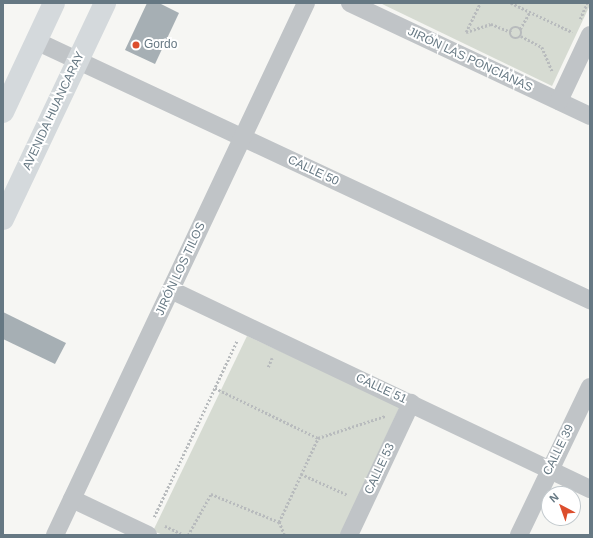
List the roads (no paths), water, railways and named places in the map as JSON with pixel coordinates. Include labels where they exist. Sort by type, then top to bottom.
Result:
[{"type":"main road","points":[[3,112],[54,3]]},
{"type":"main road","name":"AVENIDA HUANCARAY","points":[[3,219],[105,3]]},
{"type":"street","name":"JIRÓN LOS TILOS","points":[[55,535],[306,3]]},
{"type":"street","name":"JIRÓN LAS PONCIANAS","points":[[350,3],[590,116]]},
{"type":"street","points":[[559,102],[582,34]]},
{"type":"street","name":"CALLE 50","points":[[36,41],[590,300]]},
{"type":"street","name":"CALLE 51","points":[[171,290],[243,336],[411,403],[550,468],[590,489]]},
{"type":"street","name":"CALLE 39","points":[[519,535],[550,468],[590,388]]},
{"type":"street","name":"CALLE 53","points":[[349,535],[411,403]]},
{"type":"street","points":[[72,499],[148,535]]},
{"type":"place","name":"Gordo","points":[[136,45]]}]
